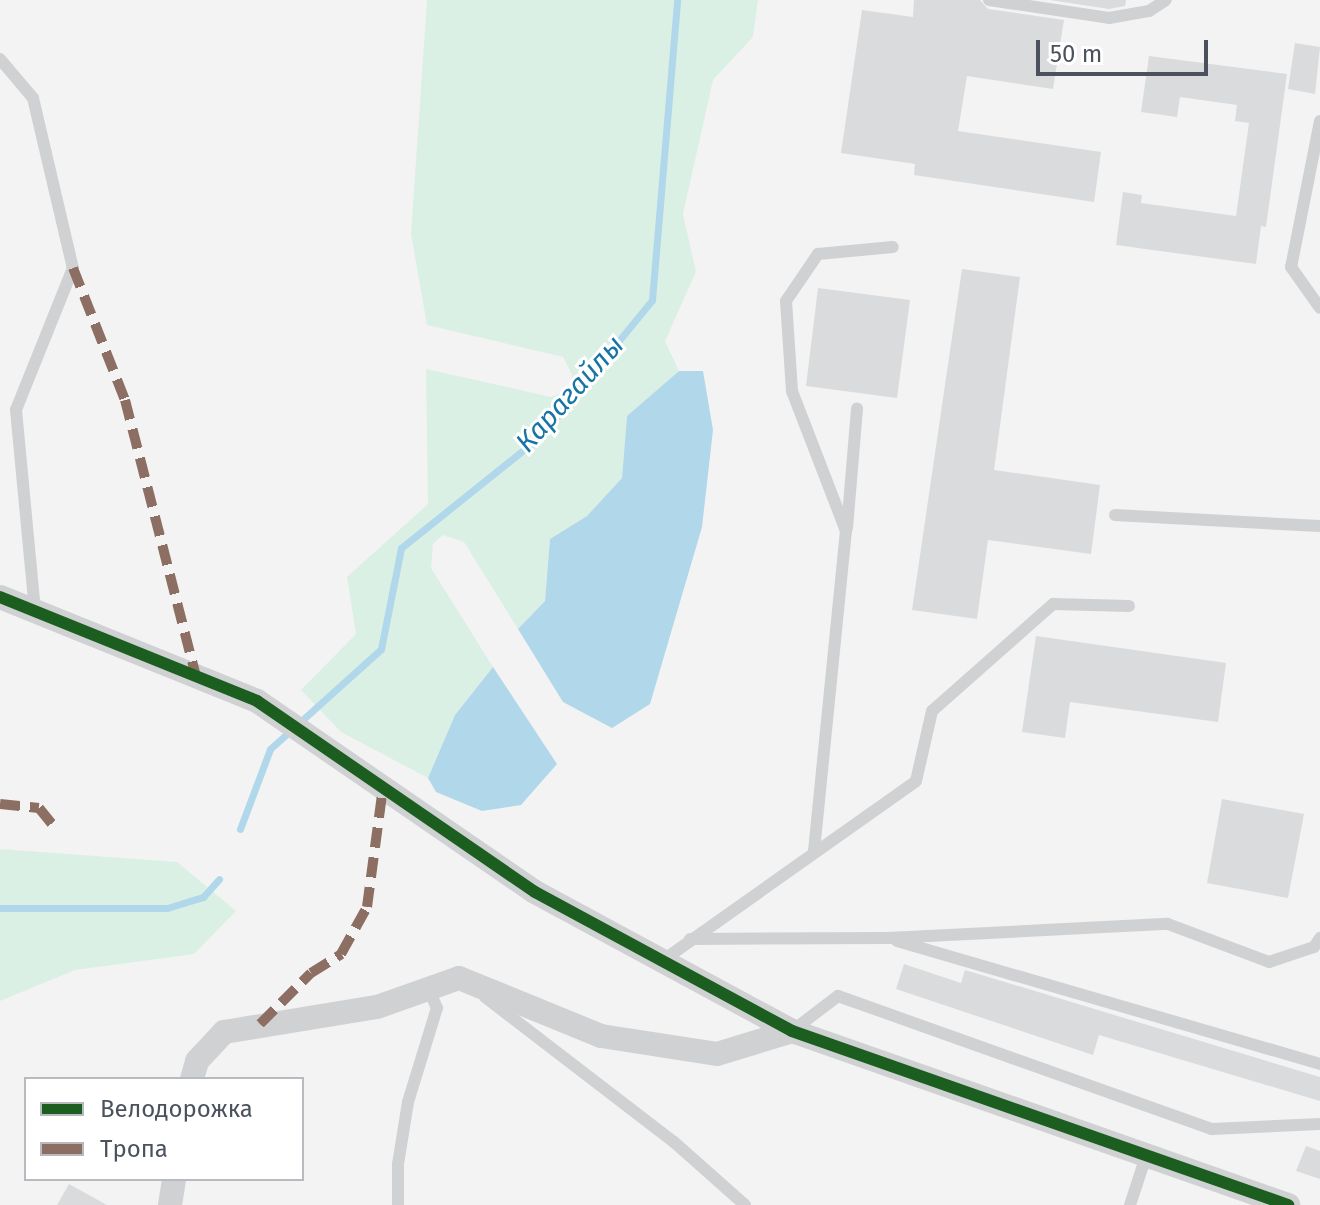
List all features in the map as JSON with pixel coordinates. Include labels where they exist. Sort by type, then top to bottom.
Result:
[{"type":"street","points":[[0,597],[257,701],[535,892],[792,1031],[1146,1156],[1253,1199],[1288,1205]]},
{"type":"street","points":[[193,1077],[197,1061],[224,1032],[377,1007],[427,986],[459,978],[615,1039],[717,1054],[792,1031]]},
{"type":"lane","points":[[989,0],[1109,18],[1149,11],[1166,0]]},
{"type":"lane","points":[[0,59],[33,98],[73,268],[16,410],[35,611]]},
{"type":"lane","points":[[1320,121],[1291,267],[1320,308]]},
{"type":"lane","points":[[846,531],[792,391],[786,301],[818,254],[893,247]]},
{"type":"lane","points":[[814,851],[857,408]]},
{"type":"lane","points":[[1115,515],[1320,526]]},
{"type":"lane","points":[[662,961],[916,781],[932,711],[1053,604],[1129,606]]},
{"type":"lane","points":[[690,939],[888,938],[1168,924],[1269,962],[1314,947],[1320,938]]},
{"type":"lane","points":[[888,938],[1320,1064]]},
{"type":"lane","points":[[459,978],[674,1142],[745,1205]]},
{"type":"lane","points":[[398,1205],[398,1164],[408,1102],[437,1008],[427,986]]},
{"type":"lane","points":[[792,1031],[838,996],[1212,1129],[1305,1128],[1320,1124]]},
{"type":"lane","points":[[1305,1128],[1320,1133]]},
{"type":"lane","points":[[1130,1205],[1146,1156]]},
{"type":"green space","points":[[427,0],[758,0],[753,37],[713,80],[683,214],[696,272],[665,341],[679,371],[627,416],[622,478],[587,516],[550,539],[545,601],[518,629],[464,542],[443,535],[433,544],[431,568],[493,667],[455,715],[428,778],[341,732],[301,690],[356,634],[347,577],[428,504],[426,369],[551,397],[569,390],[572,375],[563,357],[427,325],[411,234]]},
{"type":"green space","points":[[0,849],[177,862],[236,911],[194,954],[75,970],[0,1001]]},
{"type":"water","points":[[679,371],[703,371],[713,430],[702,527],[650,704],[612,728],[563,702],[518,629],[545,601],[550,539],[587,516],[622,478],[627,416]]},
{"type":"water","points":[[493,667],[557,764],[521,805],[482,811],[436,792],[428,778],[455,715]]},
{"type":"building","points":[[914,0],[980,0],[988,9],[1064,20],[1053,89],[967,76],[958,131],[1101,152],[1094,202],[914,175],[915,164],[841,153],[862,10],[913,17]]},
{"type":"building","points":[[1050,0],[1126,0],[1125,6],[1109,9]]},
{"type":"building","points":[[1295,43],[1320,47],[1315,94],[1288,89]]},
{"type":"building","points":[[1149,56],[1287,74],[1266,227],[1261,226],[1256,264],[1116,245],[1123,192],[1142,195],[1141,203],[1236,216],[1249,123],[1235,121],[1237,105],[1180,97],[1177,117],[1141,112]]},
{"type":"building","points":[[962,269],[1020,277],[994,470],[1100,485],[1091,554],[988,540],[977,619],[912,610]]},
{"type":"building","points":[[818,288],[910,300],[897,398],[806,386]]},
{"type":"building","points":[[1036,636],[1226,663],[1218,722],[1070,702],[1065,738],[1022,732]]},
{"type":"building","points":[[1222,799],[1304,814],[1288,898],[1207,883]]},
{"type":"building","points":[[904,964],[961,983],[965,970],[1320,1077],[1320,1101],[1099,1035],[1093,1055],[896,989]]},
{"type":"building","points":[[1306,1146],[1320,1151],[1320,1179],[1296,1171]]},
{"type":"building","points":[[69,1184],[107,1205],[57,1205]]},
{"type":"waterway","name":"Карагайлы","points":[[240,829],[270,749],[381,649],[401,548],[542,435],[652,300],[677,0]]},
{"type":"waterway","name":"Карагайлы","points":[[0,908],[167,908],[203,897],[219,879]]},
{"type":"marked path","points":[[73,268],[125,400],[196,676]]},
{"type":"marked path","points":[[260,1024],[311,973],[341,954],[367,907],[383,787]]},
{"type":"marked path","points":[[0,804],[39,808],[56,829]]},
{"type":"cycle path","points":[[0,597],[257,701],[535,892],[792,1031],[1288,1205]]}]
